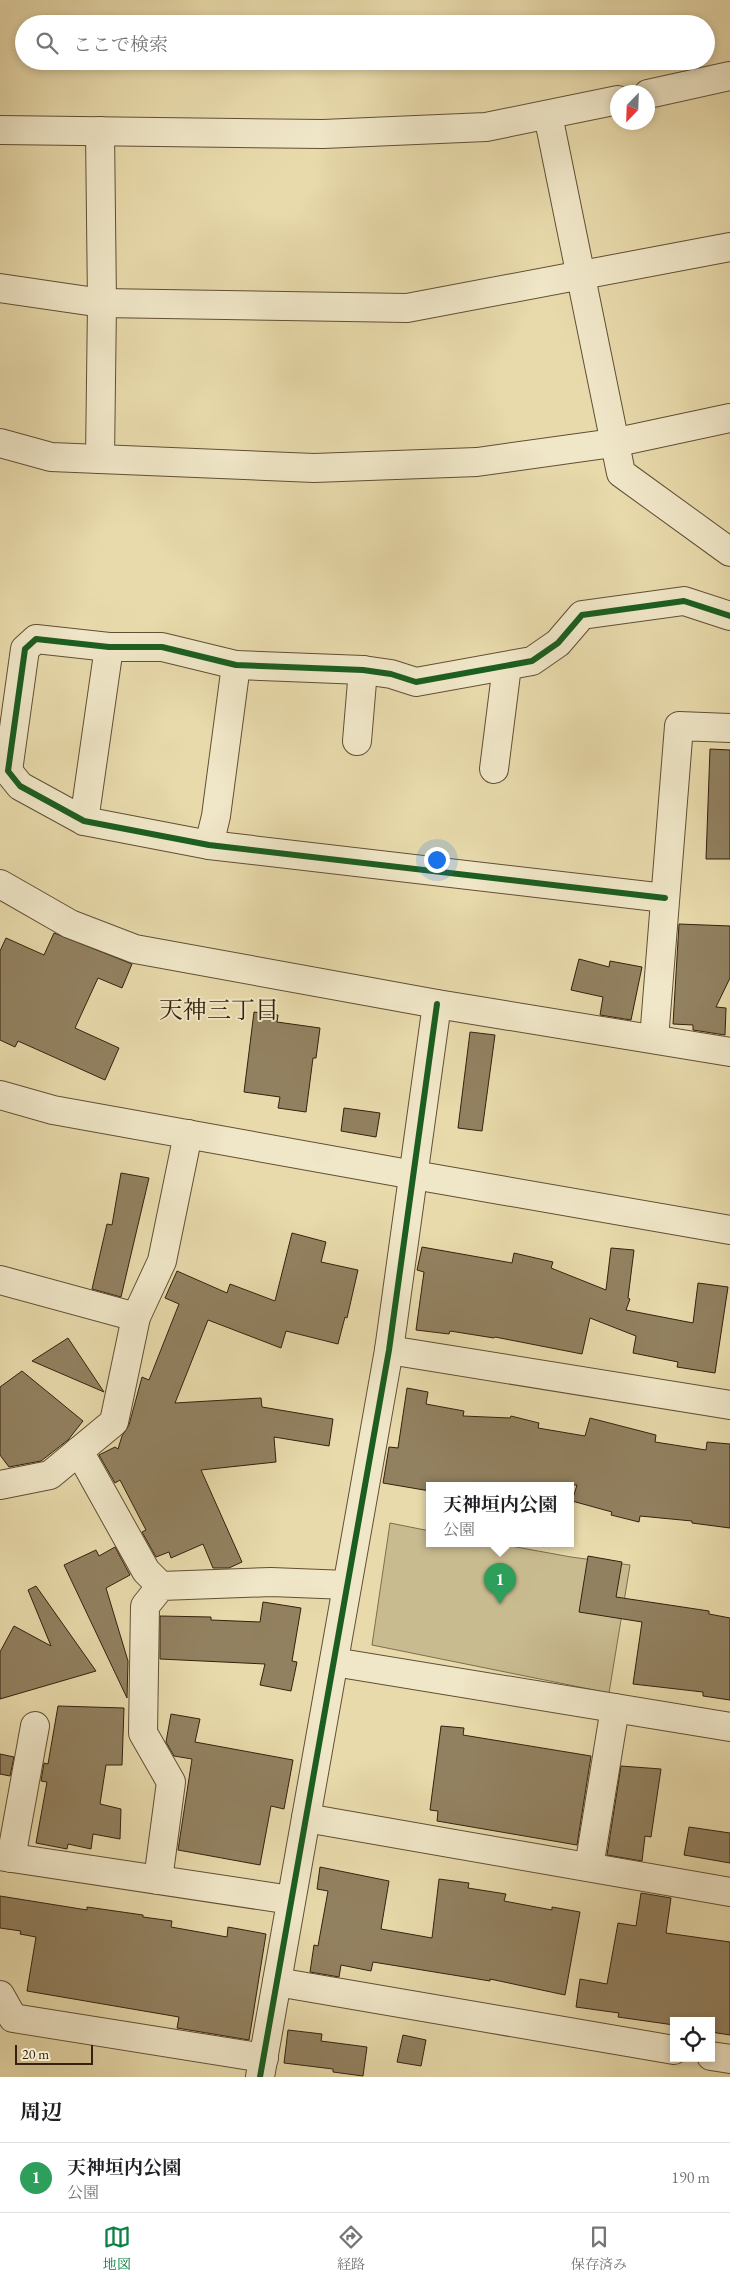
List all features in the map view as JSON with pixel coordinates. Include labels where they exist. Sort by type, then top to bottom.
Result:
[{"type":"street","points":[[655,92],[730,76]]},
{"type":"street","points":[[0,130],[323,134],[486,127],[610,102]]},
{"type":"street","points":[[548,115],[620,473],[730,552]]},
{"type":"street","points":[[100,131],[102,303],[100,459]]},
{"type":"street","points":[[0,288],[102,303],[407,308],[730,247]]},
{"type":"street","points":[[0,444],[52,457],[314,468],[477,462],[613,443],[730,418]]},
{"type":"street","points":[[665,898],[209,845],[84,821],[20,786],[8,771],[8,711],[25,650],[36,639],[109,647],[162,646],[236,665],[362,670],[391,674],[416,682],[532,661],[558,643],[582,615],[684,601],[730,616]]},
{"type":"street","points":[[84,821],[109,647]]},
{"type":"street","points":[[209,845],[216,816],[236,665]]},
{"type":"street","points":[[494,769],[507,666]]},
{"type":"street","points":[[357,740],[362,670]]},
{"type":"street","points":[[654,1039],[679,726],[730,728]]},
{"type":"street","points":[[0,884],[70,924],[135,949],[437,1004],[730,1052]]},
{"type":"street","points":[[0,1995],[13,2018],[262,2067],[389,1350],[437,1004]]},
{"type":"street","points":[[0,1095],[53,1110],[414,1176],[730,1230]]},
{"type":"street","points":[[0,1485],[50,1475],[114,1422],[136,1317],[162,1261],[188,1134]]},
{"type":"street","points":[[0,1280],[136,1317]]},
{"type":"street","points":[[389,1350],[730,1405]]},
{"type":"street","points":[[79,1451],[146,1572],[161,1586],[271,1582],[347,1585]]},
{"type":"street","points":[[158,1880],[171,1782],[143,1732],[145,1606],[161,1586]]},
{"type":"street","points":[[334,1662],[730,1727]]},
{"type":"street","points":[[589,1867],[615,1708]]},
{"type":"street","points":[[35,1726],[5,1857],[292,1900]]},
{"type":"street","points":[[306,1818],[730,1892]]},
{"type":"street","points":[[277,1982],[670,2049]]},
{"type":"street","points":[[715,2057],[730,2059]]},
{"type":"shaded area","points":[[390,1523],[426,1530],[426,1547],[516,1547],[630,1565],[609,1693],[372,1645]]},
{"type":"building","points":[[710,749],[730,750],[730,859],[706,859]]},
{"type":"building","points":[[679,924],[730,926],[730,978],[716,1007],[726,1008],[725,1035],[693,1030],[693,1025],[673,1024]]},
{"type":"building","points":[[54,933],[132,964],[122,988],[98,978],[75,1028],[119,1048],[105,1080],[18,1041],[15,1047],[0,1040],[0,951],[6,938],[44,955]]},
{"type":"building","points":[[579,959],[609,967],[610,961],[642,967],[631,1020],[600,1015],[603,997],[571,990]]},
{"type":"building","points":[[254,1012],[278,1015],[277,1022],[320,1028],[316,1058],[313,1058],[306,1112],[278,1108],[280,1097],[244,1092]]},
{"type":"building","points":[[470,1032],[495,1035],[482,1131],[458,1128]]},
{"type":"building","points":[[344,1108],[380,1113],[376,1137],[341,1131]]},
{"type":"building","points":[[121,1173],[149,1178],[121,1297],[92,1289],[107,1224],[112,1225]]},
{"type":"building","points":[[292,1233],[326,1242],[321,1262],[358,1270],[347,1318],[345,1317],[338,1344],[286,1331],[281,1348],[208,1320],[175,1403],[261,1398],[262,1407],[333,1419],[329,1446],[274,1437],[276,1462],[201,1470],[242,1562],[229,1568],[213,1568],[203,1544],[171,1558],[169,1552],[156,1557],[142,1532],[146,1530],[120,1480],[115,1483],[99,1455],[115,1447],[118,1449],[122,1436],[129,1425],[142,1377],[149,1380],[179,1304],[165,1298],[177,1271],[227,1293],[230,1284],[275,1301]]},
{"type":"building","points":[[422,1247],[512,1263],[514,1253],[553,1262],[551,1268],[606,1290],[611,1248],[634,1250],[628,1298],[630,1299],[626,1310],[693,1323],[698,1283],[728,1287],[715,1373],[677,1367],[678,1362],[633,1353],[636,1336],[590,1318],[582,1354],[495,1337],[450,1331],[449,1334],[416,1330],[424,1272],[417,1270]]},
{"type":"building","points":[[68,1338],[104,1392],[32,1361]]},
{"type":"building","points":[[22,1371],[83,1421],[68,1440],[41,1461],[9,1467],[0,1455],[0,1387]]},
{"type":"building","points":[[407,1388],[428,1392],[426,1404],[464,1411],[463,1416],[510,1418],[511,1416],[539,1423],[538,1428],[585,1436],[590,1418],[656,1435],[655,1442],[706,1450],[707,1442],[730,1444],[730,1528],[692,1523],[692,1521],[640,1516],[639,1522],[611,1515],[612,1512],[574,1502],[577,1485],[574,1485],[574,1482],[426,1482],[426,1490],[383,1483],[389,1447],[398,1448]]},
{"type":"building","points":[[115,1547],[130,1575],[106,1588],[128,1661],[127,1698],[64,1565],[96,1550],[99,1556]]},
{"type":"building","points":[[588,1556],[622,1562],[616,1597],[709,1611],[709,1614],[730,1618],[730,1700],[703,1696],[703,1692],[633,1684],[642,1622],[579,1612]]},
{"type":"building","points":[[36,1586],[96,1671],[0,1699],[0,1652],[14,1626],[51,1646],[28,1590]]},
{"type":"building","points":[[263,1602],[301,1608],[292,1661],[297,1662],[291,1691],[260,1685],[265,1664],[160,1659],[160,1616],[211,1617],[211,1620],[260,1622]]},
{"type":"building","points":[[58,1706],[124,1708],[122,1765],[106,1765],[100,1804],[121,1809],[120,1839],[93,1834],[91,1849],[68,1844],[67,1849],[36,1843],[47,1782],[41,1781],[44,1763],[48,1764]]},
{"type":"building","points":[[171,1714],[200,1719],[195,1742],[293,1760],[284,1809],[271,1806],[260,1865],[178,1850],[192,1759],[174,1756],[166,1742]]},
{"type":"building","points":[[441,1726],[464,1728],[463,1735],[591,1756],[577,1845],[437,1821],[438,1811],[430,1810]]},
{"type":"building","points":[[0,1754],[14,1757],[10,1776],[0,1774]]},
{"type":"building","points":[[621,1766],[661,1769],[651,1837],[645,1836],[642,1861],[607,1855]]},
{"type":"building","points":[[689,1827],[730,1833],[730,1863],[684,1855]]},
{"type":"building","points":[[320,1867],[389,1881],[381,1929],[432,1938],[439,1879],[469,1883],[468,1888],[506,1894],[504,1901],[552,1910],[552,1907],[580,1912],[565,1995],[490,1979],[490,1981],[373,1962],[371,1971],[341,1965],[339,1977],[310,1972],[314,1945],[318,1946],[328,1891],[317,1889]]},
{"type":"building","points":[[641,1893],[671,1898],[666,1933],[730,1942],[730,2035],[715,2033],[715,2017],[670,2017],[670,2024],[618,2017],[619,2013],[576,2007],[580,1979],[607,1984],[618,1923],[636,1926]]},
{"type":"building","points":[[0,1896],[87,1910],[87,1907],[143,1915],[143,1917],[172,1921],[171,1927],[227,1937],[228,1927],[266,1934],[249,2040],[177,2028],[179,2017],[27,1991],[36,1937],[20,1934],[21,1931],[0,1928]]},
{"type":"building","points":[[288,2030],[322,2034],[321,2041],[367,2047],[363,2076],[333,2072],[333,2069],[284,2063]]},
{"type":"building","points":[[403,2035],[426,2040],[421,2066],[397,2062]]},
{"type":"cycle path","points":[[665,898],[209,845],[84,821],[20,786],[8,771],[25,649],[36,639],[109,647],[162,647],[236,665],[363,670],[391,674],[416,682],[532,661],[558,643],[582,615],[684,601],[730,616]]},
{"type":"cycle path","points":[[260,2077],[389,1350],[437,1004]]},
{"type":"place","name":"天神垣内公園","points":[[500,1604]]},
{"type":"district","name":"天神三丁目","points":[[219,1010]]}]
